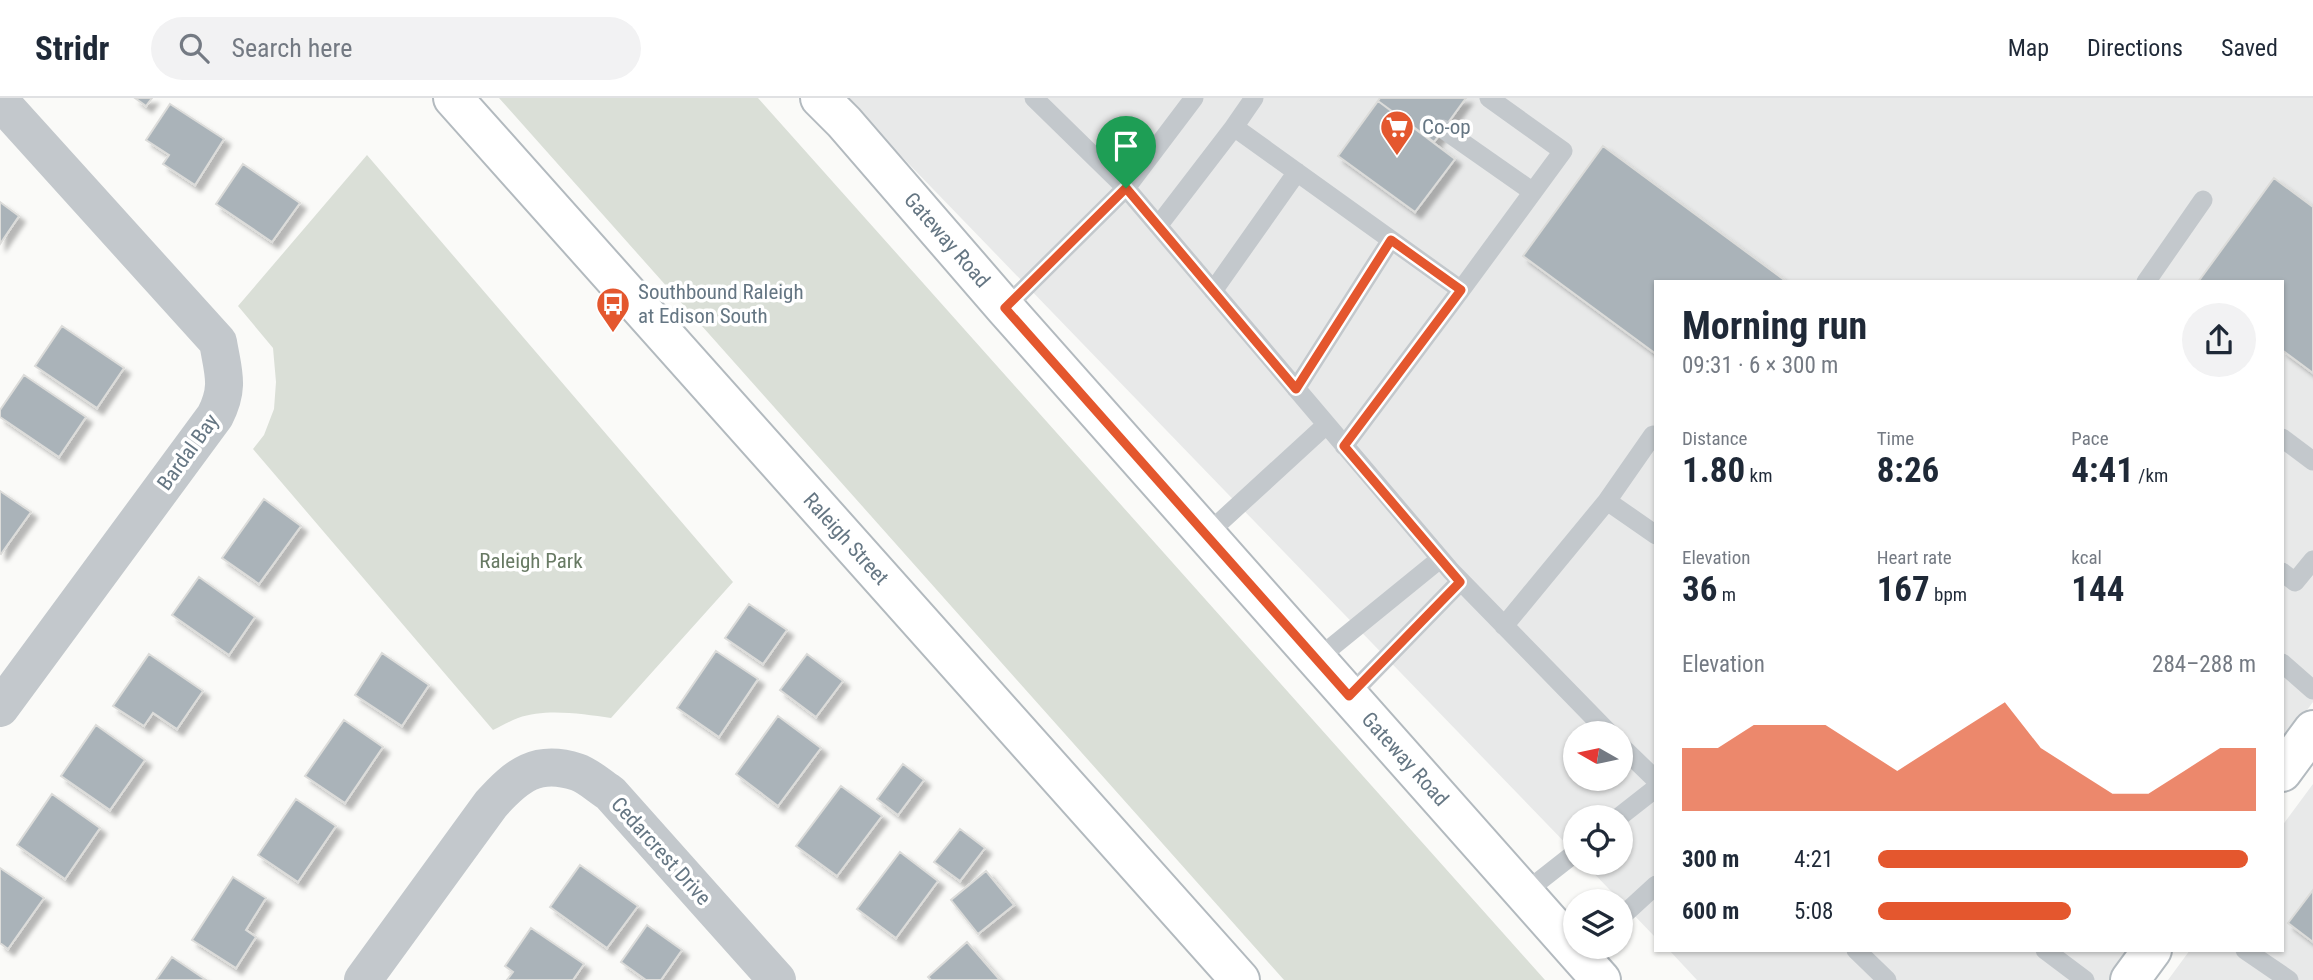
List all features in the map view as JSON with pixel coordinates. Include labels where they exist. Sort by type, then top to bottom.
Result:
[{"type":"street","name":"Raleigh Street","points":[[453,98],[1240,980]]},
{"type":"street","name":"Gateway Road","points":[[820,98],[1524,893],[1592,961]]},
{"type":"street","name":"Bardal Bay","points":[[0,107],[9,111],[218,342],[225,377],[223,401],[215,416],[0,708]]},
{"type":"street","points":[[2284,769],[2313,730]]},
{"type":"street","name":"Cedarcrest Drive","points":[[363,980],[491,804],[510,783],[541,766],[579,773],[610,793],[777,980]]},
{"type":"street","points":[[2130,980],[2151,952]]},
{"type":"lane","points":[[1034,98],[1126,188],[1460,582],[1597,721]]},
{"type":"lane","points":[[1005,308],[1126,188],[1195,98]]},
{"type":"lane","points":[[1158,226],[1254,98]]},
{"type":"lane","points":[[1344,446],[1563,151],[1489,98]]},
{"type":"lane","points":[[1234,127],[1461,290]]},
{"type":"lane","points":[[1443,129],[1533,192]]},
{"type":"lane","points":[[1213,290],[1297,172]]},
{"type":"lane","points":[[2147,280],[2203,200]]},
{"type":"lane","points":[[1296,389],[1391,240]]},
{"type":"lane","points":[[1206,535],[1326,425]]},
{"type":"lane","points":[[1504,626],[1607,501],[1653,435]]},
{"type":"lane","points":[[2284,439],[2313,461]]},
{"type":"lane","points":[[1607,501],[1654,534]]},
{"type":"lane","points":[[1317,659],[1440,559]]},
{"type":"lane","points":[[2284,574],[2295,582],[2313,560]]},
{"type":"lane","points":[[1349,696],[1460,582]]},
{"type":"lane","points":[[2284,665],[2313,690]]},
{"type":"lane","points":[[1633,758],[1654,778]]},
{"type":"lane","points":[[1633,806],[1654,790]]},
{"type":"lane","points":[[1524,893],[1563,862]]},
{"type":"lane","points":[[1633,906],[1654,888]]},
{"type":"lane","points":[[1858,952],[1887,980]]},
{"type":"lane","points":[[2048,952],[2084,980]]},
{"type":"lane","points":[[2248,952],[2288,980]]},
{"type":"shaded area","points":[[845,98],[2313,98],[2313,702],[2284,741],[2284,280],[1654,280],[1654,936],[1633,914],[1633,889],[1609,889],[1596,875],[1633,875],[1633,805],[1563,805],[1563,841]]},
{"type":"shaded area","points":[[2313,784],[2313,980],[2168,980],[2189,952],[2284,952],[2284,823]]},
{"type":"shaded area","points":[[1671,952],[2130,952],[2109,980],[1697,980]]},
{"type":"green space","points":[[499,98],[758,98],[1545,980],[1284,980]]},
{"type":"green space","name":"Raleigh Park","points":[[367,155],[733,582],[611,718],[540,713],[518,718],[493,730],[253,449],[264,435],[274,409],[276,382],[273,348],[238,306]]},
{"type":"building","points":[[135,98],[152,98],[146,106]]},
{"type":"building","points":[[1380,98],[1466,98],[1434,142],[1378,101]]},
{"type":"building","name":"Co-op","points":[[1378,101],[1455,159],[1415,212],[1338,156]]},
{"type":"building","points":[[170,104],[224,139],[195,185],[163,164],[169,155],[146,140]]},
{"type":"building","points":[[1603,146],[1784,280],[1654,280],[1654,353],[1523,256]]},
{"type":"building","points":[[243,164],[300,203],[272,242],[216,204]]},
{"type":"building","points":[[2274,178],[2313,207],[2313,373],[2284,351],[2284,280],[2199,280]]},
{"type":"building","points":[[0,202],[19,216],[0,244]]},
{"type":"building","points":[[62,326],[124,368],[97,408],[35,366]]},
{"type":"building","points":[[24,375],[86,417],[59,457],[0,417],[0,410]]},
{"type":"building","points":[[0,491],[31,512],[1,554],[0,553]]},
{"type":"building","points":[[264,499],[301,526],[259,584],[222,558]]},
{"type":"building","points":[[199,577],[255,617],[229,655],[172,615]]},
{"type":"building","points":[[749,604],[787,630],[763,664],[725,638]]},
{"type":"building","points":[[716,651],[758,679],[719,737],[677,708]]},
{"type":"building","points":[[382,653],[429,685],[402,726],[355,695]]},
{"type":"building","points":[[149,654],[203,691],[177,729],[153,713],[144,726],[113,706]]},
{"type":"building","points":[[807,654],[843,681],[816,717],[780,690]]},
{"type":"building","points":[[778,716],[821,748],[778,806],[736,774]]},
{"type":"building","points":[[344,720],[383,747],[345,803],[305,776]]},
{"type":"building","points":[[96,725],[145,760],[110,810],[61,776]]},
{"type":"building","points":[[903,764],[924,780],[898,815],[877,799]]},
{"type":"building","points":[[841,786],[882,816],[837,876],[796,846]]},
{"type":"building","points":[[52,794],[100,828],[65,879],[17,845]]},
{"type":"building","points":[[296,799],[336,826],[298,882],[258,855]]},
{"type":"building","points":[[960,829],[985,848],[960,881],[934,862]]},
{"type":"building","points":[[900,852],[938,881],[896,938],[857,909]]},
{"type":"building","points":[[580,865],[638,906],[607,948],[550,907]]},
{"type":"building","points":[[0,868],[44,898],[8,949],[0,943]]},
{"type":"building","points":[[986,871],[1014,905],[978,934],[951,900]]},
{"type":"building","points":[[233,877],[266,898],[246,930],[256,937],[236,968],[192,940]]},
{"type":"building","points":[[2313,890],[2313,942],[2288,923]]},
{"type":"building","points":[[647,925],[682,950],[661,980],[646,980],[621,962]]},
{"type":"building","points":[[531,928],[584,964],[573,980],[507,980],[513,972],[505,966]]},
{"type":"building","points":[[967,942],[1000,980],[931,980],[928,977]]},
{"type":"building","points":[[172,957],[206,980],[156,980]]},
{"type":"place","name":"Co-op","points":[[1397,157]]},
{"type":"place","name":"Southbound Raleigh at Edison South","points":[[613,334]]},
{"type":"route","points":[[1126,188],[1296,389],[1391,240],[1461,290],[1344,446],[1460,582],[1349,696],[1005,308],[1126,188]]}]
